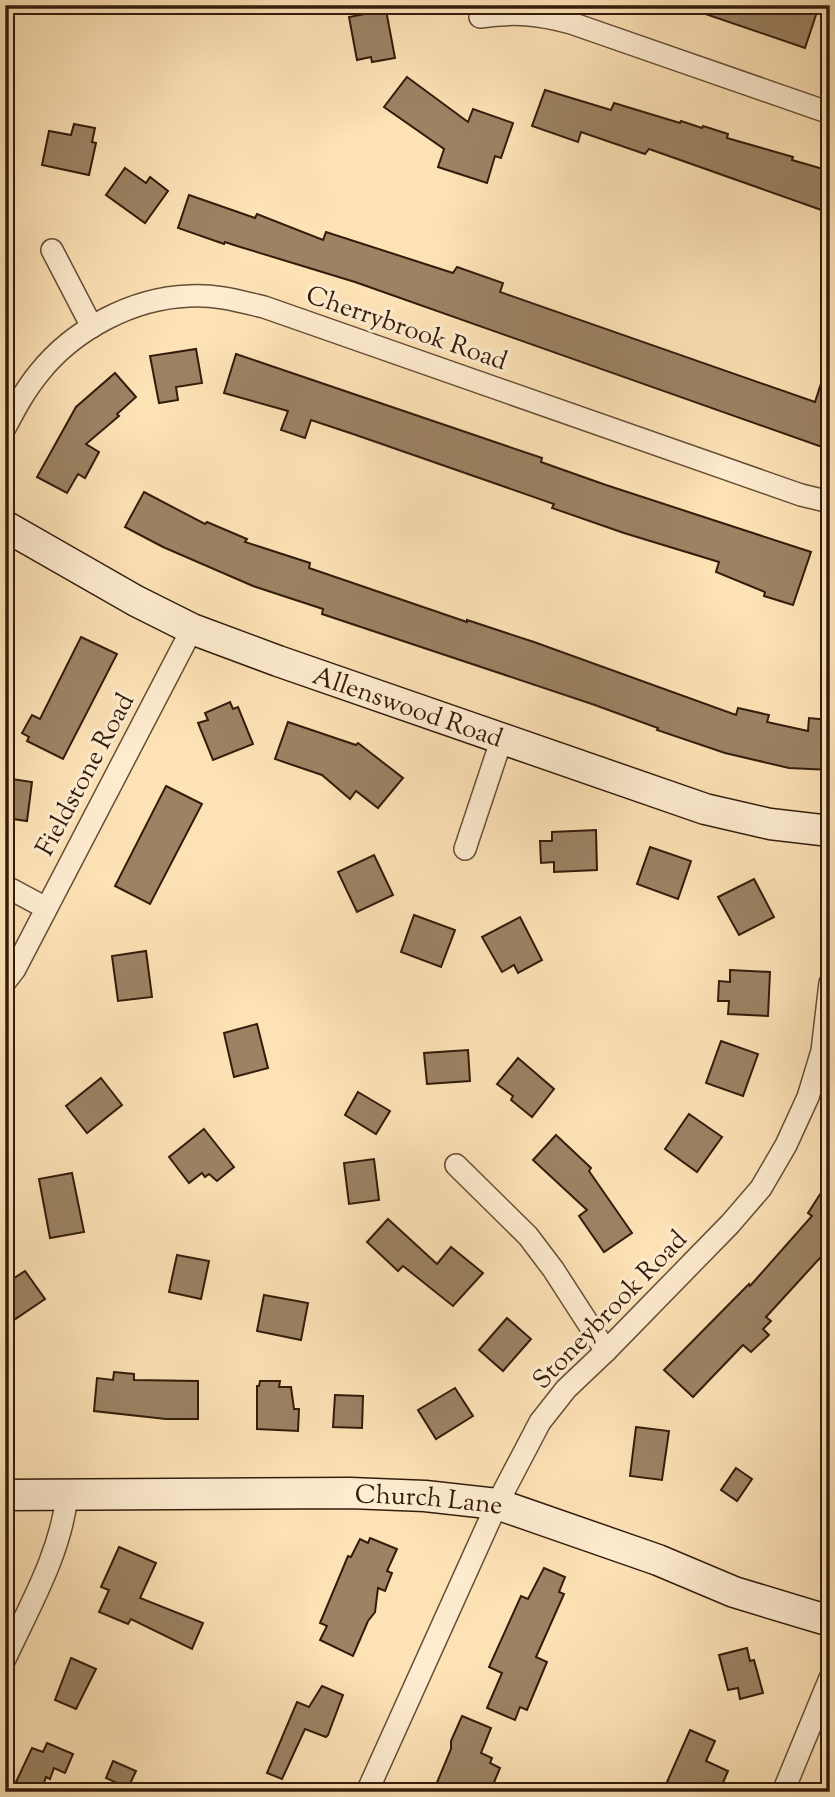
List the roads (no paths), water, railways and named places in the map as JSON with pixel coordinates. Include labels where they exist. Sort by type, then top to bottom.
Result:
[{"type":"street","points":[[480,17],[510,13],[542,15],[830,113]]},
{"type":"street","points":[[52,250],[92,327]]},
{"type":"street","name":"Cherrybrook Road","points":[[5,428],[39,373],[63,347],[92,327],[155,299],[190,296],[223,298],[264,307],[801,495],[830,502]]},
{"type":"street","name":"Allenswood Road","points":[[5,526],[136,601],[192,629],[278,662],[705,809],[771,824],[830,831]]},
{"type":"street","name":"Fieldstone Road","points":[[5,982],[15,969],[192,629]]},
{"type":"street","points":[[465,849],[502,738]]},
{"type":"street","points":[[5,886],[46,908]]},
{"type":"street","name":"Stoneybrook Road","points":[[367,1792],[497,1504],[540,1422],[566,1389],[730,1224],[761,1188],[786,1145],[808,1097],[822,1051],[830,983]]},
{"type":"street","points":[[457,1165],[528,1236],[553,1269],[606,1351]]},
{"type":"street","name":"Church Lane","points":[[5,1495],[350,1493],[425,1496],[497,1504],[658,1560],[734,1592],[830,1621]]},
{"type":"street","points":[[5,1659],[57,1543],[64,1518],[66,1496]]},
{"type":"street","points":[[783,1792],[830,1678]]}]
